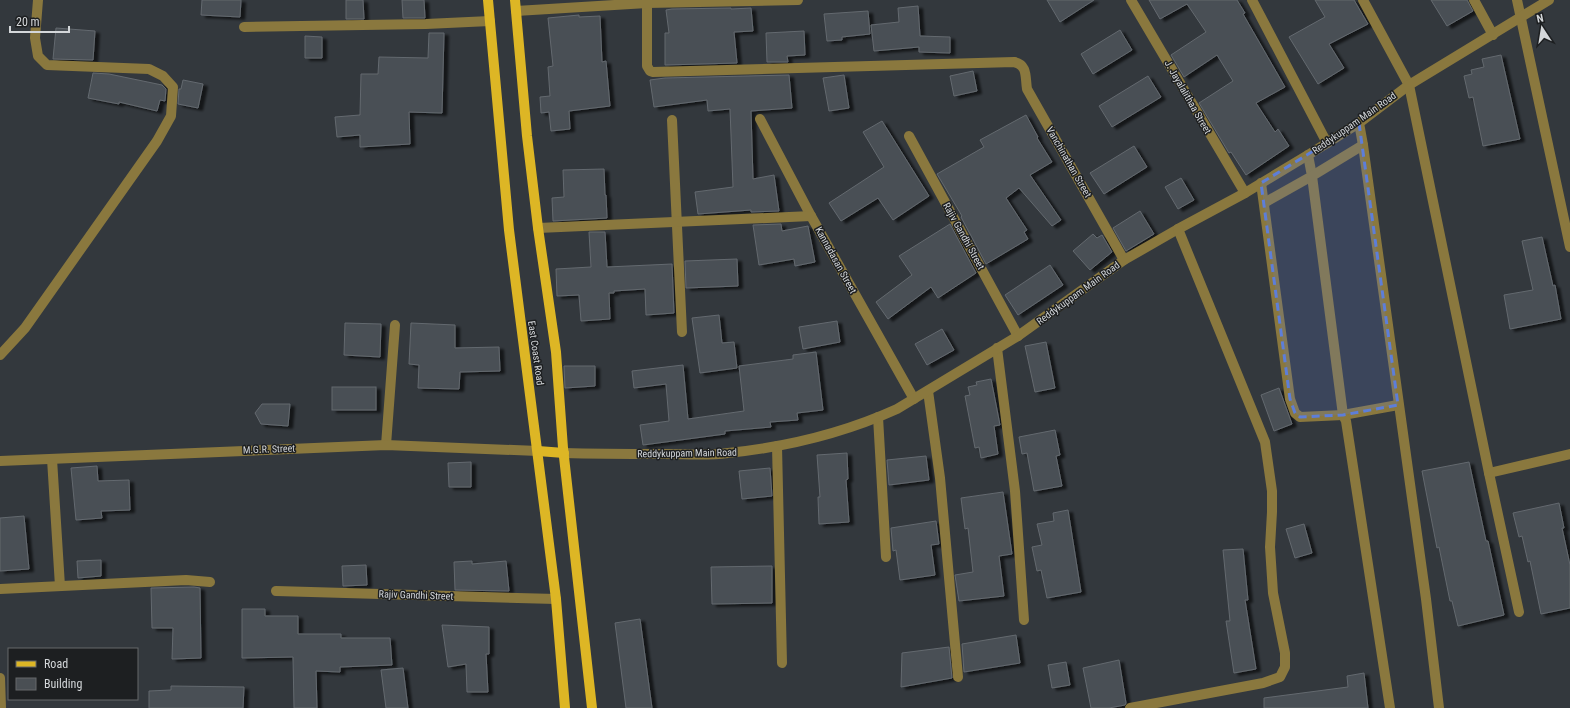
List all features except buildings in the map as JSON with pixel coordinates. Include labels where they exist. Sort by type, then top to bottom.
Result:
[{"type":"main road","name":"East Coast Road","points":[[488,0],[509,230],[556,599],[565,708]]},
{"type":"main road","name":"East Coast Road","points":[[515,0],[527,136],[538,228],[556,352],[564,453],[592,708]]},
{"type":"main road","points":[[538,451],[564,453]]},
{"type":"street","points":[[0,356],[25,328],[157,141],[171,116],[173,87],[163,76],[149,69],[47,65],[38,56],[35,38],[38,0]]},
{"type":"street","points":[[516,11],[647,2],[798,0]]},
{"type":"street","name":"J. Jayalalithaa Street","points":[[1131,0],[1245,193]]},
{"type":"street","points":[[1252,0],[1327,143]]},
{"type":"street","points":[[1363,0],[1409,85],[1519,612]]},
{"type":"street","points":[[1474,0],[1493,34]]},
{"type":"street","points":[[1517,0],[1570,247]]},
{"type":"street","name":"Reddykuppam Main Road","points":[[564,453],[727,454],[812,439],[878,418],[928,391],[1018,336],[1124,260],[1178,228],[1261,184],[1358,123],[1409,85],[1549,0]]},
{"type":"street","name":"Vanchinathan Street","points":[[647,2],[647,66],[650,71],[653,72],[1020,63],[1024,67],[1027,89],[1124,260]]},
{"type":"street","points":[[244,27],[426,24],[490,21]]},
{"type":"street","name":"Kannadasan Street","points":[[760,119],[811,216],[914,399]]},
{"type":"street","points":[[672,120],[682,332]]},
{"type":"street","points":[[1358,123],[1434,660],[1439,708]]},
{"type":"street","name":"Rajiv Gandhi Street","points":[[910,136],[1018,336]]},
{"type":"street","points":[[1264,203],[1312,176],[1362,145]]},
{"type":"street","points":[[1308,155],[1343,415],[1346,421],[1390,708]]},
{"type":"street","points":[[1261,184],[1290,399],[1295,413],[1300,417],[1343,415],[1398,405]]},
{"type":"street","points":[[538,228],[811,216]]},
{"type":"street","points":[[1130,708],[1263,683],[1280,677],[1285,667],[1285,652],[1273,593],[1270,547],[1272,491],[1265,442],[1178,228]]},
{"type":"street","points":[[386,445],[395,325]]},
{"type":"street","points":[[997,348],[1015,491],[1024,620]]},
{"type":"street","points":[[928,391],[939,471],[958,677]]},
{"type":"street","points":[[878,418],[886,557]]},
{"type":"street","name":"M.G.R. Street","points":[[0,461],[386,445],[538,451]]},
{"type":"street","points":[[777,446],[782,663]]},
{"type":"street","points":[[1489,473],[1570,454]]},
{"type":"street","points":[[52,459],[60,586]]},
{"type":"street","points":[[0,589],[186,580],[210,582]]},
{"type":"street","name":"Rajiv Gandhi Street","points":[[276,591],[556,599]]},
{"type":"street","points":[[0,678],[2,708]]},
{"type":"highlighted area","points":[[1359,123],[1398,405],[1343,415],[1300,417],[1295,413],[1290,399],[1261,183]]}]
